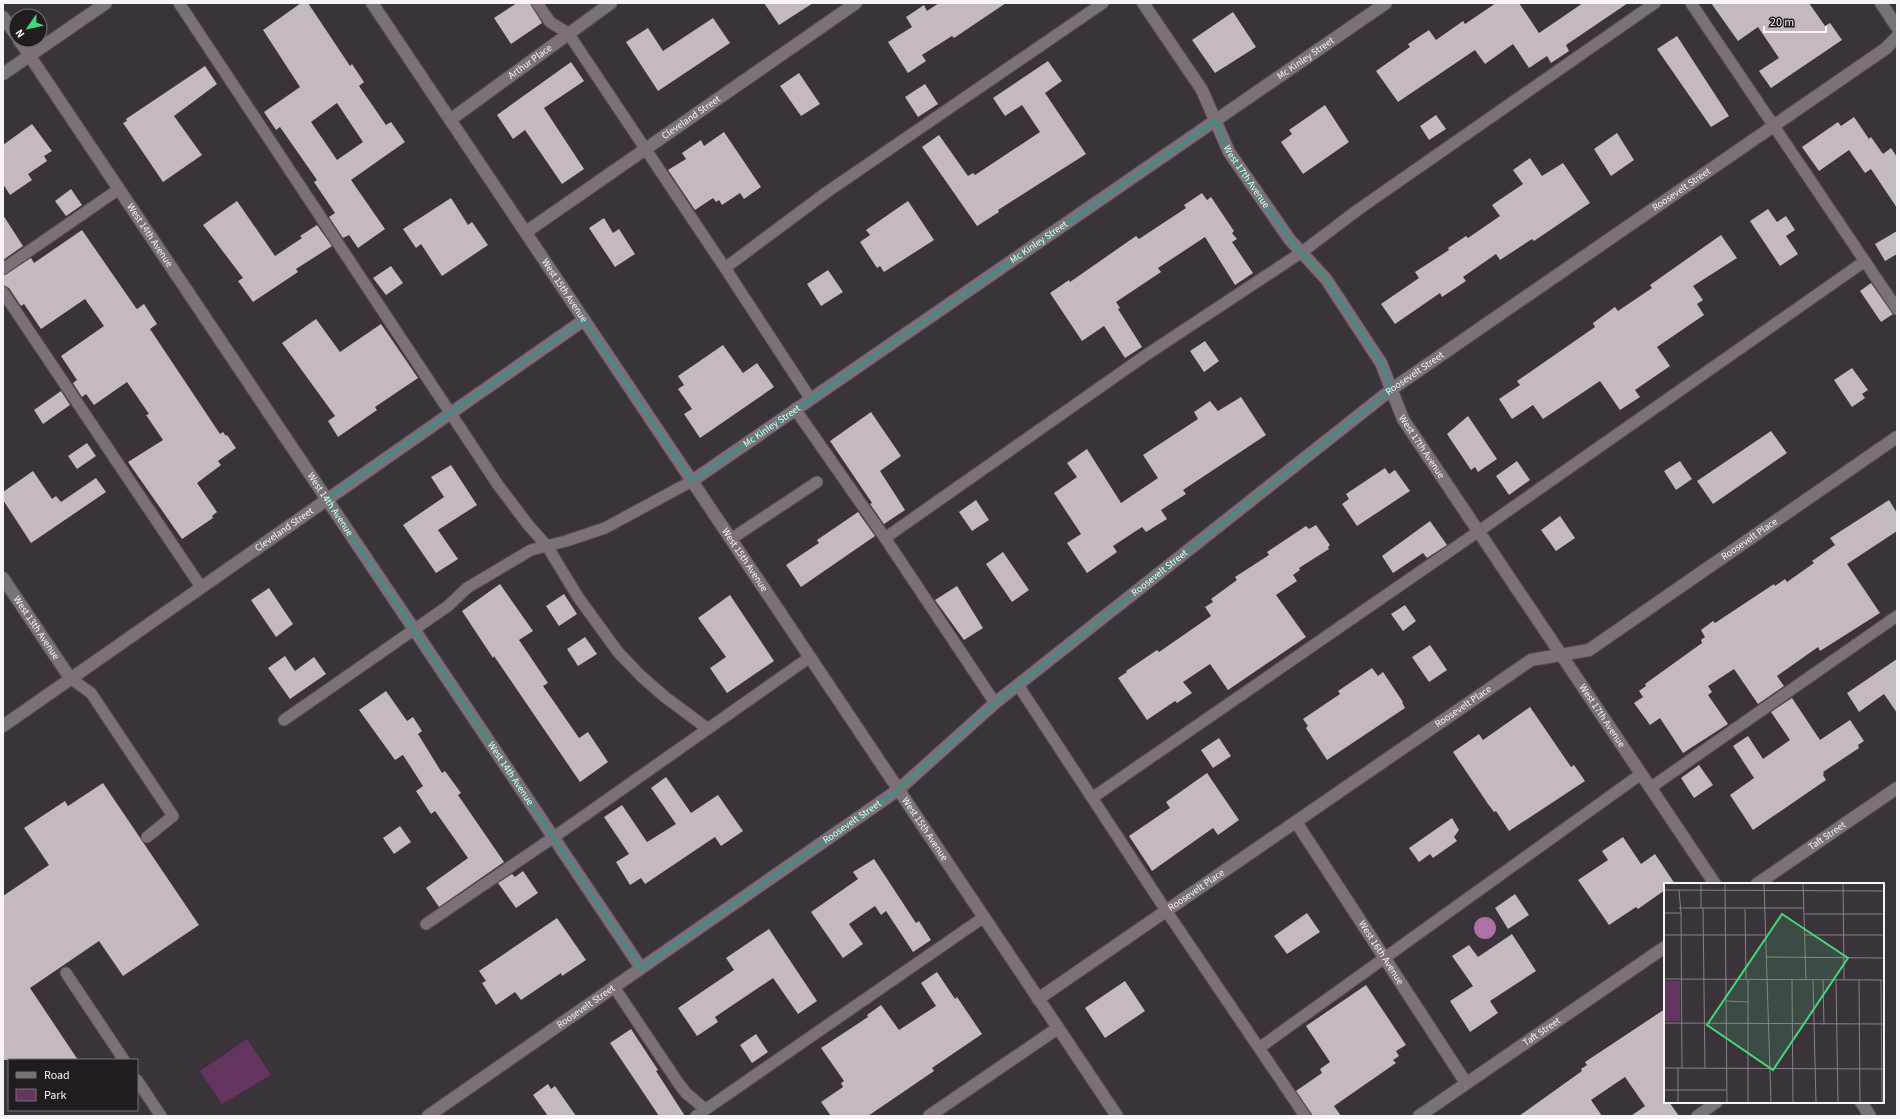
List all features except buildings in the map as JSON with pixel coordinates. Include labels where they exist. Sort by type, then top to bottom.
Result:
[{"type":"street","points":[[3,74],[106,3]]},
{"type":"street","name":"West 15th Avenue","points":[[372,3],[1117,1116]]},
{"type":"street","name":"Arthur Place","points":[[450,120],[610,3]]},
{"type":"street","name":"Cleveland Street","points":[[526,232],[856,3]]},
{"type":"street","name":"West 17th Avenue","points":[[1143,3],[1202,90],[1229,152],[1290,240],[1326,279],[1381,363],[1403,419],[1714,883]]},
{"type":"street","name":"Mc Kinley Street","points":[[692,481],[794,409],[1386,3]]},
{"type":"street","points":[[1881,3],[1897,27]]},
{"type":"street","name":"Roosevelt Street","points":[[428,1116],[898,790],[1018,684],[1392,389],[1886,49],[1897,37]]},
{"type":"street","name":"West 14th Avenue","points":[[24,48],[641,968]]},
{"type":"street","name":"Cleveland Street","points":[[3,726],[584,320]]},
{"type":"street","name":"Roosevelt Place","points":[[1038,999],[1167,912],[1531,660],[1589,650],[1897,437]]},
{"type":"street","name":"West 13th Avenue","points":[[3,578],[70,678]]},
{"type":"street","name":"Taft Street","points":[[1758,883],[1897,788]]},
{"type":"street","name":"West 16th Avenue","points":[[1296,822],[1466,1083]]},
{"type":"street","name":"Taft Street","points":[[1419,1116],[1664,948]]},
{"type":"street","points":[[935,1114],[1058,1028]]},
{"type":"street","points":[[1862,1103],[1870,1116]]},
{"type":"lane","points":[[179,3],[498,485],[529,526],[548,546],[578,597],[618,652],[641,676],[665,697],[708,729]]},
{"type":"lane","points":[[537,3],[550,22],[568,33],[810,398]]},
{"type":"lane","points":[[725,268],[827,192],[1104,3]]},
{"type":"lane","points":[[885,538],[1146,355],[1302,252],[1359,209],[1655,3]]},
{"type":"lane","points":[[1691,3],[1897,309]]},
{"type":"lane","points":[[3,269],[119,189]]},
{"type":"lane","points":[[1092,798],[1479,531],[1865,261]]},
{"type":"lane","points":[[3,292],[201,587]]},
{"type":"lane","points":[[794,409],[885,538],[994,704]]},
{"type":"lane","points":[[284,720],[448,606],[467,588],[531,550],[566,541],[605,528],[692,481]]},
{"type":"lane","points":[[731,539],[818,482]]},
{"type":"lane","points":[[1650,788],[1897,616]]},
{"type":"lane","points":[[426,924],[554,837],[810,657]]},
{"type":"lane","points":[[70,678],[91,693],[173,816],[147,837]]},
{"type":"lane","points":[[1018,684],[1302,1115]]},
{"type":"lane","points":[[1259,1048],[1642,774]]},
{"type":"lane","points":[[696,1116],[984,917]]},
{"type":"lane","points":[[66,973],[123,1059]]},
{"type":"lane","points":[[614,987],[679,1084],[686,1093],[705,1109]]},
{"type":"lane","points":[[138,1082],[161,1116]]},
{"type":"lane","points":[[1697,1116],[1716,1103]]},
{"type":"highlighted area","points":[[1215,121],[1229,152],[1290,240],[1326,279],[1381,363],[1392,389],[995,703],[898,790],[641,968],[326,499],[584,320],[692,481]]},
{"type":"green space","points":[[247,1039],[271,1075],[222,1104],[200,1071]]},
{"type":"shaded area","points":[[1485,917],[1493,920],[1496,928],[1493,936],[1485,939],[1477,936],[1474,928],[1477,920]]}]
